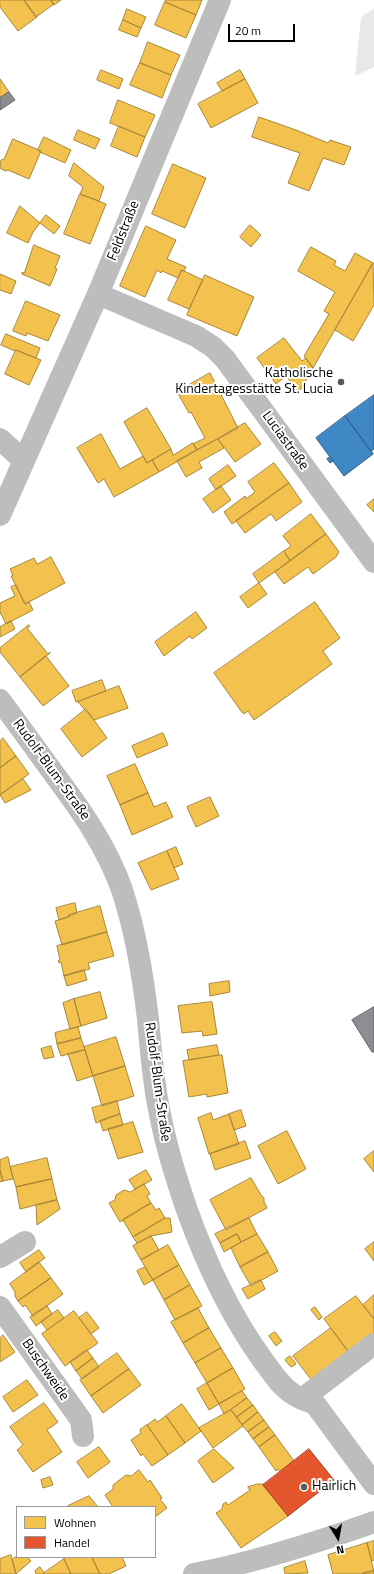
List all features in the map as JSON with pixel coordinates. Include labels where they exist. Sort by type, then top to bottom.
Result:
[{"type":"street","name":"Feldstraße","points":[[0,515],[23,460],[98,294],[220,0]]},
{"type":"street","name":"Luciastraße","points":[[98,294],[196,336],[213,347],[225,359],[374,562]]},
{"type":"street","points":[[0,439],[23,460]]},
{"type":"street","name":"Rudolf-Blum-Straße","points":[[0,700],[81,810],[96,833],[121,888],[134,936],[145,994],[150,1053],[168,1152],[181,1194],[200,1245],[217,1284],[246,1338],[282,1384],[292,1394],[315,1404],[374,1484]]},
{"type":"street","points":[[0,1257],[25,1242]]},
{"type":"street","name":"Buschweide","points":[[0,1307],[81,1420],[83,1436]]},
{"type":"street","points":[[302,1399],[374,1344]]},
{"type":"street","points":[[194,1574],[276,1555],[374,1522]]},
{"type":"shaded area","points":[[374,8],[374,67],[355,76],[361,17]]},
{"type":"building: Wohnen","points":[[0,0],[24,0],[37,17],[18,31],[0,7]]},
{"type":"building: Wohnen","points":[[24,0],[51,0],[54,4],[36,17]]},
{"type":"building: Wohnen","points":[[51,0],[61,0],[54,5]]},
{"type":"building: Wohnen","points":[[166,0],[202,0],[196,15],[165,2]]},
{"type":"building: Wohnen","points":[[165,2],[196,15],[186,38],[155,25]]},
{"type":"building: Wohnen","points":[[127,9],[146,17],[141,28],[123,20]]},
{"type":"building: Wohnen","points":[[123,20],[141,28],[137,37],[119,30]]},
{"type":"building: Wohnen","points":[[148,42],[180,55],[171,75],[140,63]]},
{"type":"building: Wohnen","points":[[140,63],[171,75],[162,98],[130,85]]},
{"type":"building: Wohnen","points":[[101,70],[123,79],[119,89],[97,80]]},
{"type":"building: Wohnen","points":[[240,70],[245,79],[222,91],[217,83]]},
{"type":"building: Wohnen","points":[[0,79],[9,92],[0,98]]},
{"type":"building: Wohnen","points":[[245,79],[258,103],[211,128],[198,104]]},
{"type":"building: Wohnen","points":[[118,100],[155,115],[145,137],[110,123]]},
{"type":"building: Wohnen","points":[[259,117],[328,143],[330,140],[351,147],[344,165],[323,158],[309,191],[288,183],[300,153],[252,137]]},
{"type":"building: Wohnen","points":[[119,126],[145,137],[137,157],[111,146]]},
{"type":"building: Wohnen","points":[[78,130],[100,139],[95,149],[74,140]]},
{"type":"building: Wohnen","points":[[44,137],[71,150],[65,163],[38,150]]},
{"type":"building: Wohnen","points":[[13,139],[41,151],[29,179],[8,170],[6,171],[1,169],[0,167],[1,160],[4,159]]},
{"type":"building: Wohnen","points":[[74,163],[104,187],[99,201],[80,194],[83,187],[69,176]]},
{"type":"building: Wohnen","points":[[173,164],[206,178],[185,228],[152,214]]},
{"type":"building: Wohnen","points":[[80,194],[106,204],[90,244],[64,234]]},
{"type":"building: Wohnen","points":[[20,206],[40,223],[33,232],[28,243],[7,233]]},
{"type":"building: Wohnen","points":[[46,215],[60,226],[54,234],[40,223]]},
{"type":"building: Wohnen","points":[[250,225],[261,235],[251,247],[240,237]]},
{"type":"building: Wohnen","points":[[146,226],[176,240],[167,259],[186,267],[184,271],[182,270],[178,278],[162,271],[161,273],[157,270],[145,297],[120,286]]},
{"type":"building: Wohnen","points":[[34,245],[60,256],[55,268],[57,269],[50,286],[22,274],[22,272],[24,273]]},
{"type":"building: Wohnen","points":[[311,247],[336,261],[334,265],[345,271],[355,253],[373,263],[313,368],[304,356],[329,314],[324,311],[335,292],[298,271]]},
{"type":"building: Wohnen","points":[[373,263],[374,305],[353,341],[335,330]]},
{"type":"building: Wohnen","points":[[182,270],[203,280],[189,309],[168,300]]},
{"type":"building: Wohnen","points":[[0,274],[16,281],[11,294],[0,290]]},
{"type":"building: Wohnen","points":[[205,275],[254,297],[237,336],[187,315]]},
{"type":"building: Wohnen","points":[[26,301],[60,315],[48,341],[27,333],[26,336],[13,331]]},
{"type":"building: Wohnen","points":[[6,334],[40,348],[36,358],[1,345]]},
{"type":"building: Wohnen","points":[[284,338],[302,361],[306,358],[313,368],[299,392],[286,376],[276,384],[257,358]]},
{"type":"building: Wohnen","points":[[16,350],[41,360],[29,385],[5,374]]},
{"type":"building: Wohnen","points":[[210,373],[238,428],[197,450],[193,444],[205,438],[191,412],[189,413],[177,392]]},
{"type":"building: Wohnen","points":[[147,408],[171,449],[147,463],[124,422]]},
{"type":"building: Wohnen","points":[[245,423],[261,444],[235,462],[218,439]]},
{"type":"building: Wohnen","points":[[101,434],[120,469],[143,456],[147,463],[152,460],[159,472],[114,497],[104,479],[98,483],[77,448]]},
{"type":"building: Wohnen","points":[[218,439],[224,448],[199,462],[202,468],[186,477],[177,461]]},
{"type":"building: Wohnen","points":[[193,443],[197,450],[159,472],[152,460],[171,449],[173,455]]},
{"type":"building: Wohnen","points":[[274,463],[289,483],[232,524],[224,512],[245,496],[246,499],[255,492],[248,482]]},
{"type":"building: Wohnen","points":[[228,465],[236,476],[216,490],[209,479]]},
{"type":"building: Wohnen","points":[[289,483],[302,502],[276,521],[271,514],[245,533],[236,521]]},
{"type":"building: Wohnen","points":[[221,486],[231,500],[213,513],[203,499]]},
{"type":"building: Wohnen","points":[[374,499],[374,512],[367,505]]},
{"type":"building: Wohnen","points":[[311,514],[326,534],[290,561],[284,551],[291,546],[283,536]]},
{"type":"building: Wohnen","points":[[326,534],[339,552],[336,557],[313,574],[308,567],[284,584],[275,572]]},
{"type":"building: Wohnen","points":[[284,551],[290,561],[259,583],[253,574]]},
{"type":"building: Wohnen","points":[[51,557],[65,583],[25,604],[11,576],[13,576],[10,569],[34,558],[37,564]]},
{"type":"building: Wohnen","points":[[259,583],[267,594],[248,608],[240,597]]},
{"type":"building: Wohnen","points":[[16,585],[25,604],[29,602],[33,610],[6,624],[0,612],[0,603],[15,596],[11,587]]},
{"type":"building: Wohnen","points":[[315,602],[340,638],[323,651],[332,664],[254,720],[248,711],[244,714],[241,711],[214,673]]},
{"type":"building: Wohnen","points":[[196,612],[207,628],[192,639],[190,636],[164,656],[155,642]]},
{"type":"building: Wohnen","points":[[11,621],[15,629],[0,637],[0,627]]},
{"type":"building: Wohnen","points":[[29,625],[30,626],[27,628],[48,654],[50,653],[20,677],[0,652],[0,648]]},
{"type":"building: Wohnen","points":[[46,656],[69,686],[43,706],[20,677]]},
{"type":"building: Wohnen","points":[[102,680],[106,691],[76,702],[72,691]]},
{"type":"building: Wohnen","points":[[119,686],[128,708],[94,720],[78,702]]},
{"type":"building: Wohnen","points":[[86,709],[107,738],[82,757],[61,729]]},
{"type":"building: Wohnen","points":[[163,733],[168,745],[137,758],[132,746]]},
{"type":"building: Wohnen","points":[[3,738],[16,756],[0,768],[0,741]]},
{"type":"building: Wohnen","points":[[16,756],[29,774],[0,795],[0,768]]},
{"type":"building: Wohnen","points":[[135,764],[148,793],[120,805],[107,776]]},
{"type":"building: Wohnen","points":[[23,779],[31,790],[5,803],[0,795]]},
{"type":"building: Wohnen","points":[[148,793],[154,807],[166,802],[173,817],[132,835],[120,805]]},
{"type":"building: Wohnen","points":[[210,797],[219,816],[196,827],[187,807]]},
{"type":"building: Wohnen","points":[[176,847],[183,864],[174,868],[167,851]]},
{"type":"building: Wohnen","points":[[167,851],[179,879],[151,890],[138,863]]},
{"type":"building: Wohnen","points":[[75,903],[77,913],[59,920],[56,908]]},
{"type":"building: Wohnen","points":[[100,906],[107,932],[62,945],[55,921],[69,917],[69,915]]},
{"type":"building: Wohnen","points":[[107,932],[114,956],[88,963],[90,969],[64,976],[61,962],[59,963],[58,961],[60,960],[57,946]]},
{"type":"building: Wohnen","points":[[84,970],[87,980],[67,986],[64,976]]},
{"type":"building: Wohnen","points":[[229,981],[230,992],[210,996],[209,984]]},
{"type":"building: Wohnen","points":[[100,992],[107,1018],[81,1026],[74,999]]},
{"type":"building: Wohnen","points":[[74,999],[81,1026],[70,1029],[63,1003]]},
{"type":"building: Wohnen","points":[[212,1002],[217,1034],[203,1036],[202,1031],[182,1033],[178,1006]]},
{"type":"building: Wohnen","points":[[78,1027],[81,1038],[57,1044],[55,1033]]},
{"type":"building: Wohnen","points":[[116,1037],[125,1066],[93,1076],[84,1047]]},
{"type":"building: Wohnen","points":[[81,1038],[85,1050],[61,1056],[57,1044]]},
{"type":"building: Wohnen","points":[[217,1045],[219,1055],[189,1060],[187,1050]]},
{"type":"building: Wohnen","points":[[51,1046],[54,1057],[44,1059],[41,1049]]},
{"type":"building: Wohnen","points":[[85,1050],[93,1076],[77,1081],[68,1054]]},
{"type":"building: Wohnen","points":[[222,1055],[228,1093],[207,1097],[207,1094],[189,1097],[183,1061]]},
{"type":"building: Wohnen","points":[[125,1066],[134,1096],[102,1106],[93,1076]]},
{"type":"building: Wohnen","points":[[117,1101],[120,1114],[96,1123],[92,1108]]},
{"type":"building: Wohnen","points":[[241,1110],[246,1126],[234,1130],[229,1114]]},
{"type":"building: Wohnen","points":[[211,1113],[213,1120],[229,1114],[239,1144],[209,1154],[198,1118]]},
{"type":"building: Wohnen","points":[[120,1114],[123,1125],[103,1131],[100,1121]]},
{"type":"building: Wohnen","points":[[133,1122],[143,1152],[118,1159],[108,1129]]},
{"type":"building: Wohnen","points":[[287,1131],[306,1169],[278,1184],[258,1146]]},
{"type":"building: Wohnen","points":[[245,1141],[251,1158],[215,1170],[210,1154]]},
{"type":"building: Wohnen","points":[[374,1151],[374,1172],[364,1159]]},
{"type":"building: Wohnen","points":[[8,1157],[13,1179],[3,1181],[0,1170],[0,1160]]},
{"type":"building: Wohnen","points":[[47,1158],[52,1179],[16,1187],[10,1167]]},
{"type":"building: Wohnen","points":[[0,1170],[3,1181],[0,1182]]},
{"type":"building: Wohnen","points":[[146,1170],[152,1180],[135,1189],[129,1180]]},
{"type":"building: Wohnen","points":[[251,1178],[264,1198],[267,1208],[226,1230],[210,1200]]},
{"type":"building: Wohnen","points":[[52,1179],[57,1200],[20,1209],[16,1187]]},
{"type":"building: Wohnen","points":[[144,1184],[150,1194],[147,1196],[151,1203],[120,1222],[109,1203],[115,1200],[116,1195],[124,1190],[130,1192]]},
{"type":"building: Wohnen","points":[[57,1200],[60,1209],[37,1225],[36,1205]]},
{"type":"building: Wohnen","points":[[151,1203],[156,1210],[159,1208],[165,1218],[133,1237],[123,1220]]},
{"type":"building: Wohnen","points":[[165,1218],[170,1218],[172,1232],[151,1236],[137,1243],[133,1237]]},
{"type":"building: Wohnen","points":[[249,1218],[257,1234],[241,1242],[237,1234],[220,1243],[215,1234]]},
{"type":"building: Wohnen","points":[[237,1234],[241,1242],[224,1252],[220,1243]]},
{"type":"building: Wohnen","points":[[257,1234],[268,1252],[240,1267],[231,1248]]},
{"type":"building: Wohnen","points":[[151,1236],[159,1250],[141,1260],[133,1246]]},
{"type":"building: Wohnen","points":[[374,1242],[374,1261],[365,1249]]},
{"type":"building: Wohnen","points":[[168,1245],[179,1265],[153,1280],[141,1260]]},
{"type":"building: Wohnen","points":[[39,1250],[45,1258],[26,1272],[20,1263]]},
{"type":"building: Wohnen","points":[[268,1252],[278,1271],[251,1286],[240,1267]]},
{"type":"building: Wohnen","points":[[39,1262],[51,1278],[18,1301],[10,1284]]},
{"type":"building: Wohnen","points":[[179,1265],[190,1285],[164,1300],[153,1280]]},
{"type":"building: Wohnen","points":[[145,1267],[153,1280],[144,1285],[137,1271]]},
{"type":"building: Wohnen","points":[[51,1278],[63,1294],[33,1316],[25,1305],[23,1307],[18,1301]]},
{"type":"building: Wohnen","points":[[261,1280],[265,1289],[248,1299],[242,1289]]},
{"type":"building: Wohnen","points":[[190,1285],[202,1306],[175,1320],[164,1300]]},
{"type":"building: Wohnen","points":[[374,1295],[374,1319],[363,1305]]},
{"type":"building: Wohnen","points":[[356,1296],[374,1319],[374,1336],[350,1354],[324,1319]]},
{"type":"building: Wohnen","points":[[47,1306],[52,1314],[36,1326],[30,1317]]},
{"type":"building: Wohnen","points":[[315,1307],[322,1317],[319,1320],[311,1310]]},
{"type":"building: Wohnen","points":[[198,1308],[209,1328],[183,1343],[171,1322]]},
{"type":"building: Wohnen","points":[[58,1310],[64,1318],[47,1330],[41,1322]]},
{"type":"building: Wohnen","points":[[74,1311],[98,1343],[65,1366],[42,1334]]},
{"type":"building: Wohnen","points":[[87,1312],[99,1328],[91,1334],[79,1318]]},
{"type":"building: Wohnen","points":[[209,1328],[221,1348],[195,1363],[183,1343]]},
{"type":"building: Wohnen","points":[[331,1328],[350,1354],[313,1382],[293,1356]]},
{"type":"building: Wohnen","points":[[275,1332],[282,1341],[276,1346],[269,1336]]},
{"type":"building: Wohnen","points":[[3,1335],[15,1352],[0,1362],[0,1338]]},
{"type":"building: Wohnen","points":[[221,1348],[233,1368],[207,1383],[195,1363]]},
{"type":"building: Wohnen","points":[[87,1350],[93,1358],[76,1371],[70,1362]]},
{"type":"building: Wohnen","points":[[117,1353],[129,1369],[91,1396],[80,1380]]},
{"type":"building: Wohnen","points":[[290,1356],[296,1364],[291,1367],[285,1360]]},
{"type":"building: Wohnen","points":[[93,1358],[99,1367],[82,1379],[76,1371]]},
{"type":"building: Wohnen","points":[[233,1368],[245,1389],[219,1404],[207,1383]]},
{"type":"building: Wohnen","points":[[129,1369],[141,1385],[103,1413],[91,1396]]},
{"type":"building: Wohnen","points":[[27,1380],[38,1395],[13,1412],[3,1397]]},
{"type":"building: Wohnen","points":[[207,1383],[219,1404],[209,1410],[197,1389]]},
{"type":"building: Wohnen","points":[[242,1391],[247,1398],[224,1414],[219,1404]]},
{"type":"building: Wohnen","points":[[247,1398],[253,1405],[237,1417],[231,1410]]},
{"type":"building: Wohnen","points":[[44,1403],[58,1422],[47,1430],[62,1452],[33,1472],[17,1450],[23,1445],[10,1427]]},
{"type":"building: Wohnen","points":[[182,1404],[201,1431],[185,1443],[166,1416]]},
{"type":"building: Wohnen","points":[[253,1405],[258,1412],[242,1425],[237,1417]]},
{"type":"building: Wohnen","points":[[231,1410],[243,1426],[213,1448],[199,1428]]},
{"type":"building: Wohnen","points":[[258,1412],[264,1420],[248,1432],[242,1425]]},
{"type":"building: Wohnen","points":[[166,1416],[185,1443],[168,1455],[147,1425],[155,1419],[157,1422]]},
{"type":"building: Wohnen","points":[[264,1420],[269,1427],[253,1439],[248,1432]]},
{"type":"building: Wohnen","points":[[147,1425],[168,1455],[152,1466],[143,1454],[141,1456],[131,1440],[141,1433],[140,1430]]},
{"type":"building: Wohnen","points":[[269,1427],[275,1435],[259,1447],[253,1439]]},
{"type":"building: Wohnen","points":[[275,1435],[294,1461],[280,1472],[278,1469],[276,1471],[259,1447]]},
{"type":"building: Wohnen","points":[[99,1447],[110,1462],[88,1478],[77,1462]]},
{"type":"building: Wohnen","points":[[214,1449],[234,1468],[213,1483],[198,1461]]},
{"type":"building: Wohnen","points":[[139,1470],[148,1482],[150,1480],[162,1498],[160,1499],[167,1508],[156,1516],[156,1506],[112,1506],[105,1495],[113,1489],[113,1485],[126,1475],[131,1476]]},
{"type":"building: Wohnen","points":[[50,1477],[53,1485],[43,1488],[41,1480]]},
{"type":"building: Wohnen","points":[[263,1484],[288,1516],[241,1548],[216,1513],[222,1509],[223,1504],[226,1502],[228,1505],[250,1490],[248,1487]]},
{"type":"building: Wohnen","points":[[89,1496],[97,1506],[68,1506]]},
{"type":"building: Wohnen","points":[[374,1541],[374,1560],[372,1561],[367,1543]]},
{"type":"building: Wohnen","points":[[367,1543],[374,1571],[361,1574],[333,1574],[328,1555]]},
{"type":"building: Wohnen","points":[[11,1555],[16,1574],[0,1574],[0,1559]]},
{"type":"building: Wohnen","points":[[16,1557],[28,1558],[31,1561],[16,1574],[12,1560]]},
{"type":"building: Wohnen","points":[[92,1558],[100,1574],[71,1574],[64,1559]]},
{"type":"building: Wohnen","points":[[92,1558],[122,1558],[126,1566],[109,1574],[100,1574]]},
{"type":"building: Wohnen","points":[[64,1559],[71,1574],[44,1574],[44,1573]]},
{"type":"building: Wohnen","points":[[305,1561],[308,1573],[285,1574],[284,1568]]},
{"type":"building: Wohnen","points":[[40,1567],[44,1574],[36,1574],[35,1571]]},
{"type":"building: Wohnen","points":[[374,1571],[374,1574],[363,1574],[363,1573]]},
{"type":"building: Handel","points":[[309,1449],[334,1480],[288,1516],[263,1485]]},
{"type":"building: Schulen","points":[[374,395],[374,449],[371,451],[373,454],[345,416]]},
{"type":"building: Schulen","points":[[345,416],[373,454],[344,476],[316,438]]},
{"type":"building: Schulen","points":[[330,457],[333,461],[330,463],[327,459]]},
{"type":"building: Industrie","points":[[9,92],[15,100],[0,110],[0,98]]},
{"type":"building: Industrie","points":[[374,1007],[374,1052],[372,1052],[352,1020]]},
{"type":"place","name":"Katholische Kindertagesstätte St. Lucia","points":[[341,382]]},
{"type":"place","name":"Hairlich","points":[[304,1487]]}]
